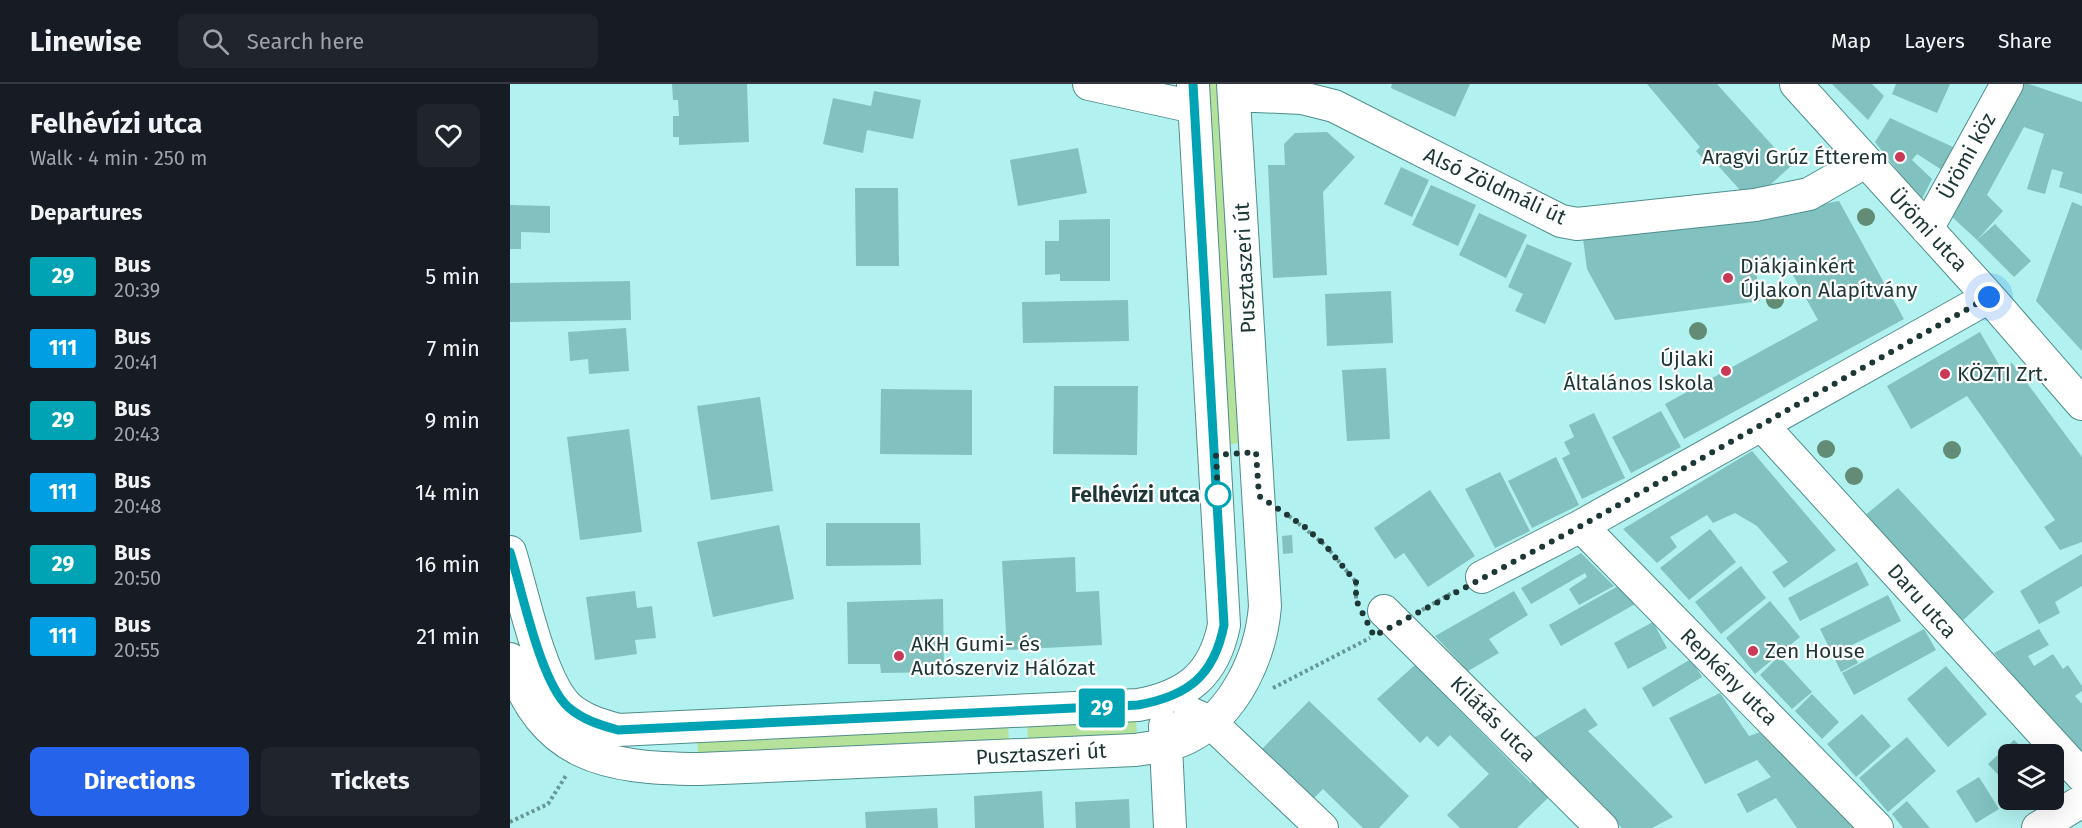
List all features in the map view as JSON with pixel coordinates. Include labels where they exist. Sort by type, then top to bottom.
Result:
[{"type":"street","points":[[1089,84],[1193,95]]},
{"type":"street","name":"Ürömi utca","points":[[1796,84],[1989,297],[2082,404]]},
{"type":"street","name":"Ürömi köz","points":[[1928,229],[2007,84]]},
{"type":"street","name":"Pusztaszeri út","points":[[510,552],[541,654],[555,691],[587,737],[608,762],[653,768],[699,770],[1112,751],[1166,746],[1189,737],[1210,722],[1226,706],[1246,674],[1263,628],[1265,606],[1234,90]]},
{"type":"street","name":"Alsó Zöldmáli út","points":[[1234,90],[1302,98],[1334,106],[1561,221],[1577,224],[1755,205],[1809,194],[1865,162]]},
{"type":"street","name":"Pusztaszeri út","points":[[510,659],[527,701],[542,722],[559,738],[587,737],[618,730],[1138,705],[1163,701],[1188,688],[1206,671],[1219,649],[1224,625],[1216,455],[1193,95]]},
{"type":"street","points":[[1482,577],[1581,526],[1989,297]]},
{"type":"street","name":"Daru utca","points":[[1762,425],[2082,776]]},
{"type":"street","points":[[1216,455],[1256,452]]},
{"type":"street","name":"Repkény utca","points":[[1581,526],[1877,828]]},
{"type":"street","name":"Kilátás utca","points":[[1380,614],[1602,828]]},
{"type":"street","points":[[1170,828],[1163,701],[1210,722],[1322,828]]},
{"type":"street","points":[[2038,828],[2082,801]]},
{"type":"path","points":[[1259,496],[1305,527],[1325,545],[1356,582],[1356,600],[1380,614]]},
{"type":"path","points":[[1246,674],[1272,688],[1380,614],[1482,577]]},
{"type":"path","points":[[510,822],[548,804],[587,737]]},
{"type":"green space","points":[[1201,84],[1219,84],[1241,443],[1222,445]]},
{"type":"green space","points":[[1136,717],[1137,735],[1028,740],[1027,722]]},
{"type":"green space","points":[[1008,723],[1009,741],[698,755],[697,737]]},
{"type":"building","points":[[672,84],[747,84],[749,142],[679,145],[679,137],[673,137],[673,116],[679,116],[678,100],[673,100]]},
{"type":"building","points":[[1392,84],[1470,84],[1455,117],[1391,88]]},
{"type":"building","points":[[1647,84],[1717,84],[1791,166],[1751,202],[1711,158],[1706,162],[1696,151],[1700,147]]},
{"type":"building","points":[[1832,84],[1872,84],[1884,96],[1868,120]]},
{"type":"building","points":[[1896,84],[1950,84],[1937,113],[1892,94]]},
{"type":"building","points":[[2017,84],[2029,84],[2082,102],[2082,194],[2059,187],[2063,172],[2052,169],[2045,194],[2027,189],[2044,134],[2024,127],[1987,195],[2003,211],[1977,240],[1949,214]]},
{"type":"building","points":[[874,91],[921,100],[913,139],[867,130],[863,153],[823,144],[833,98],[871,106]]},
{"type":"building","name":"Aragvi Grúz Étterem","points":[[1890,118],[1953,147],[1942,170],[1917,154],[1912,160],[1932,179],[1921,201],[1875,142]]},
{"type":"building","points":[[1327,132],[1355,157],[1323,192],[1327,275],[1273,278],[1268,165],[1285,165],[1284,144],[1295,133]]},
{"type":"building","points":[[1078,148],[1087,193],[1018,206],[1010,160]]},
{"type":"building","points":[[1401,167],[1429,180],[1412,217],[1384,204]]},
{"type":"building","points":[[1431,185],[1476,205],[1458,246],[1412,225]]},
{"type":"building","points":[[855,188],[898,188],[899,266],[856,266]]},
{"type":"building","points":[[1839,201],[1904,319],[1684,439],[1665,404],[1818,320],[1783,257],[1755,262],[1760,301],[1615,320],[1587,269],[1582,231],[1749,218]]},
{"type":"building","points":[[2072,202],[2082,206],[2082,351],[2036,301]]},
{"type":"building","points":[[510,205],[550,206],[550,233],[521,232],[521,249],[510,249]]},
{"type":"building","points":[[1479,213],[1527,235],[1506,278],[1459,255]]},
{"type":"building","points":[[1110,219],[1110,281],[1060,281],[1060,274],[1045,275],[1045,241],[1059,241],[1059,220]]},
{"type":"building","points":[[1995,224],[2031,261],[2014,277],[1977,240]]},
{"type":"building","points":[[1527,244],[1572,263],[1545,324],[1515,311],[1523,294],[1508,287]]},
{"type":"building","points":[[630,281],[631,320],[510,322],[510,283]]},
{"type":"building","points":[[1391,291],[1393,343],[1327,346],[1325,294]]},
{"type":"building","points":[[1128,300],[1129,341],[1023,343],[1022,302]]},
{"type":"building","points":[[626,328],[629,371],[589,374],[588,359],[570,361],[568,332]]},
{"type":"building","points":[[1980,332],[2002,370],[2012,363],[2082,457],[2082,542],[2060,550],[2044,527],[2055,520],[1967,396],[1911,429],[1887,386]]},
{"type":"building","points":[[1386,368],[1390,439],[1347,441],[1342,370]]},
{"type":"building","points":[[1054,386],[1138,386],[1137,455],[1053,454]]},
{"type":"building","points":[[881,389],[972,390],[972,455],[880,454]]},
{"type":"building","points":[[760,397],[773,491],[711,500],[697,406]]},
{"type":"building","points":[[1661,411],[1681,447],[1631,473],[1612,437]]},
{"type":"building","points":[[1594,413],[1625,478],[1582,499],[1562,458],[1570,454],[1564,442],[1574,437],[1569,425]]},
{"type":"building","points":[[629,429],[642,532],[580,540],[567,437]]},
{"type":"building","points":[[1752,451],[1836,550],[1784,588],[1772,572],[1788,562],[1757,526],[1735,513],[1713,523],[1707,515],[1670,537],[1677,547],[1657,563],[1623,529]]},
{"type":"building","points":[[1556,457],[1579,505],[1532,528],[1508,481]]},
{"type":"building","points":[[1500,472],[1530,531],[1495,548],[1465,489]]},
{"type":"building","points":[[1898,488],[1994,592],[1960,623],[1863,517]]},
{"type":"building","points":[[1430,490],[1475,556],[1428,587],[1404,553],[1395,559],[1374,528]]},
{"type":"building","points":[[826,523],[920,523],[921,565],[826,566]]},
{"type":"building","points":[[779,525],[794,599],[713,617],[697,542]]},
{"type":"building","points":[[1710,529],[1736,562],[1689,600],[1660,568]]},
{"type":"building","points":[[1292,535],[1293,553],[1283,554],[1282,536]]},
{"type":"building","points":[[1581,553],[1614,586],[1579,605],[1569,589],[1587,577],[1585,573],[1531,604],[1521,588]]},
{"type":"building","points":[[2082,554],[2082,586],[2055,602],[2060,613],[2039,624],[2020,591]]},
{"type":"building","points":[[1075,557],[1076,592],[1099,591],[1102,645],[1007,650],[1002,561]]},
{"type":"building","points":[[1857,562],[1869,585],[1800,621],[1788,598]]},
{"type":"building","points":[[1741,566],[1766,598],[1721,634],[1695,602]]},
{"type":"building","points":[[1620,585],[1637,603],[1561,646],[1549,625]]},
{"type":"building","points":[[635,591],[637,608],[652,606],[656,638],[635,640],[637,654],[595,660],[586,597]]},
{"type":"building","points":[[1514,591],[1528,615],[1489,639],[1499,653],[1468,671],[1435,636]]},
{"type":"building","points":[[1888,595],[1901,621],[1850,646],[1858,663],[1841,672],[1820,629]]},
{"type":"building","points":[[943,599],[944,672],[881,673],[880,664],[848,664],[847,602]]},
{"type":"building","points":[[1770,601],[1800,637],[1755,674],[1726,638]]},
{"type":"building","points":[[1653,622],[1667,648],[1628,669],[1614,643]]},
{"type":"building","points":[[1924,629],[1936,650],[1854,695],[1842,673]]},
{"type":"building","points":[[2039,629],[2049,645],[2028,656],[2034,666],[2053,654],[2063,669],[2068,665],[2082,686],[2082,691],[2075,696],[2082,704],[2082,759],[1994,653]]},
{"type":"building","points":[[1779,656],[1812,692],[1792,709],[1760,675]]},
{"type":"building","points":[[1691,659],[1702,677],[1653,707],[1642,688]]},
{"type":"building","points":[[1415,665],[1531,783],[1533,781],[1549,797],[1517,828],[1460,828],[1447,815],[1489,774],[1450,735],[1438,747],[1427,736],[1420,743],[1377,699]]},
{"type":"building","points":[[1946,666],[1987,714],[1948,747],[1907,699]]},
{"type":"building","points":[[1720,693],[1749,736],[1769,729],[1854,828],[1797,828],[1776,798],[1747,813],[1737,794],[1771,777],[1757,760],[1705,784],[1669,718]]},
{"type":"building","points":[[1812,694],[1839,722],[1822,739],[1795,711]]},
{"type":"building","points":[[1309,701],[1409,796],[1379,828],[1363,828],[1323,789],[1314,798],[1262,749]]},
{"type":"building","points":[[1585,708],[1598,725],[1588,731],[1673,817],[1652,828],[1622,828],[1532,739]]},
{"type":"building","points":[[1862,714],[1891,746],[1856,777],[1827,744]]},
{"type":"building","points":[[1907,737],[1936,771],[1888,812],[1859,778]]},
{"type":"building","points":[[1998,755],[1998,774],[1988,764]]},
{"type":"building","points":[[1979,777],[1998,810],[1976,823],[1956,791]]},
{"type":"building","points":[[1042,791],[1044,828],[975,828],[974,796]]},
{"type":"building","points":[[1129,799],[1130,828],[1076,828],[1075,802]]},
{"type":"building","points":[[1907,801],[1930,828],[1903,828],[1892,814]]},
{"type":"building","points":[[937,808],[938,828],[866,828],[865,812]]},
{"type":"bus line","name":"29","points":[[510,552],[541,654],[555,691],[568,707],[592,723],[618,730],[994,714],[1138,705],[1163,701],[1188,688],[1206,671],[1219,649],[1224,625],[1193,84]]},
{"type":"place","name":"Aragvi Grúz Étterem","points":[[1900,157]]},
{"type":"place","name":"Diákjainkért Újlakon Alapítvány","points":[[1728,278]]},
{"type":"place","name":"Újlaki Általános Iskola","points":[[1726,371]]},
{"type":"place","name":"KÖZTI Zrt.","points":[[1945,374]]},
{"type":"place","name":"Felhévízi utca","points":[[1218,495]]},
{"type":"place","name":"Zen House","points":[[1753,651]]},
{"type":"place","name":"AKH Gumi- és Autószerviz Hálózat","points":[[899,656]]},
{"type":"route","points":[[1218,495],[1218,497],[1216,455],[1256,452],[1259,496],[1305,527],[1325,545],[1356,582],[1356,600],[1374,636],[1581,526],[1830,389],[1989,297]]}]
